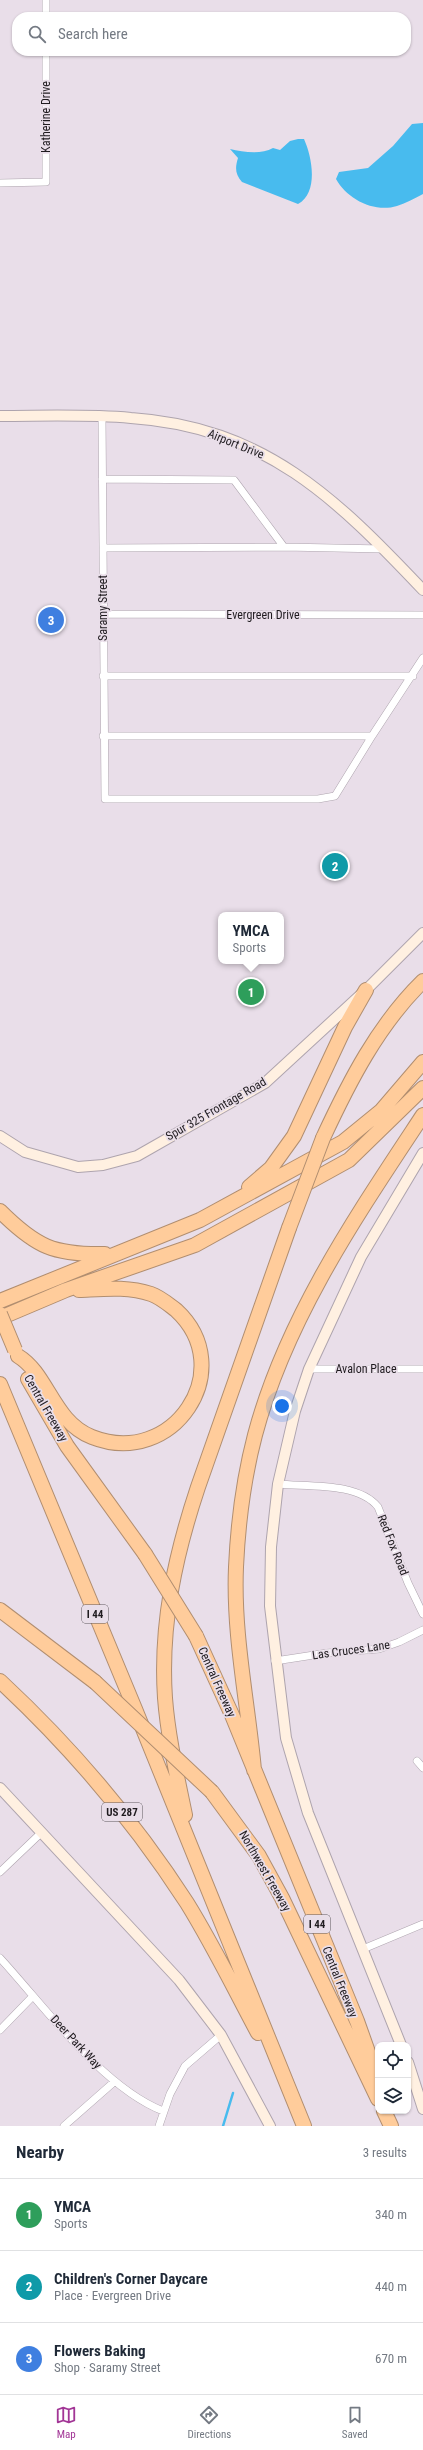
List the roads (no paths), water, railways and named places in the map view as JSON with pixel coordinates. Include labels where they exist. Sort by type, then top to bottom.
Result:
[{"type":"highway","points":[[411,993],[423,970]]},
{"type":"highway","points":[[190,1845],[165,1699],[165,1647],[168,1603],[187,1520],[289,1228],[323,1138],[347,1085],[378,1037],[411,993],[423,981]]},
{"type":"highway","points":[[227,1206],[271,1168],[294,1136],[345,1026],[366,990]]},
{"type":"highway","points":[[0,1301],[200,1220],[343,1142],[381,1111],[423,1062]]},
{"type":"highway","points":[[0,1318],[66,1290],[195,1245],[349,1160],[423,1088]]},
{"type":"highway","points":[[254,1770],[239,1644],[236,1568],[245,1483],[255,1435],[271,1386],[294,1330],[322,1275],[423,1115]]},
{"type":"highway","points":[[396,1156],[423,1128]]},
{"type":"highway","points":[[0,1211],[26,1236],[49,1249],[76,1254],[113,1254]]},
{"type":"highway","points":[[16,1353],[28,1362],[60,1412],[78,1429],[91,1437],[116,1443],[143,1442],[168,1430],[186,1413],[193,1400],[198,1385],[200,1359],[190,1327],[180,1314],[168,1303],[152,1294],[136,1290],[66,1290]]},
{"type":"highway","name":"Central Freeway","points":[[0,1314],[16,1353],[52,1424],[145,1554],[196,1636],[254,1770],[357,2021],[377,2078]]},
{"type":"highway","name":"I 44","points":[[0,1384],[304,2126]]},
{"type":"highway","name":"Northwest Freeway","points":[[0,1610],[95,1682],[212,1792],[259,1856],[282,1898],[375,2093]]},
{"type":"highway","name":"US 287","points":[[0,1681],[43,1722],[86,1769],[153,1853],[187,1904],[290,2092]]},
{"type":"highway","points":[[385,2114],[391,2126]]},
{"type":"highway","points":[[390,2114],[395,2126]]},
{"type":"main road","name":"Airport Drive","points":[[0,416],[102,417],[164,422],[223,436],[251,448],[300,475],[349,514],[385,549],[423,590]]},
{"type":"main road","name":"Spur 325 Frontage Road","points":[[0,1136],[25,1152],[54,1162],[78,1167],[103,1165],[136,1156],[265,1083],[366,990],[423,932]]},
{"type":"main road","points":[[400,2042],[308,1813],[286,1738],[270,1598],[271,1547],[278,1484],[295,1411],[309,1369],[361,1257],[423,1153]]},
{"type":"main road","points":[[0,1788],[179,1980],[221,2035],[270,2126]]},
{"type":"main road","points":[[411,2071],[423,2109]]},
{"type":"street","points":[[46,0],[46,12]]},
{"type":"street","name":"Katherine Drive","points":[[0,182],[46,182],[46,56]]},
{"type":"street","name":"Saramy Street","points":[[102,417],[103,736],[105,799],[318,799],[335,796],[372,736]]},
{"type":"street","points":[[102,479],[234,480],[284,547]]},
{"type":"street","points":[[103,548],[284,547],[385,549]]},
{"type":"street","name":"Evergreen Drive","points":[[103,614],[423,615]]},
{"type":"street","points":[[103,736],[372,736],[413,676],[423,658]]},
{"type":"street","points":[[103,676],[413,676]]},
{"type":"street","name":"Avalon Place","points":[[309,1369],[423,1369]]},
{"type":"street","name":"Red Fox Road","points":[[278,1484],[354,1490],[373,1500],[378,1507],[408,1583],[423,1614]]},
{"type":"street","name":"Las Cruces Lane","points":[[276,1661],[327,1653],[379,1648],[399,1642],[423,1630]]},
{"type":"street","points":[[418,1761],[423,1768]]},
{"type":"street","points":[[0,1872],[42,1832]]},
{"type":"street","points":[[363,1949],[423,1924]]},
{"type":"street","name":"Deer Park Way","points":[[0,1958],[33,1996],[114,2082],[140,2101],[163,2111]]},
{"type":"street","points":[[0,2030],[33,1996]]},
{"type":"street","points":[[159,2126],[170,2094],[186,2066],[221,2035]]},
{"type":"street","points":[[64,2126],[114,2082]]},
{"type":"water","points":[[423,123],[423,194],[397,206],[379,208],[362,203],[354,198],[347,193],[336,179],[339,172],[368,168],[393,146],[412,124]]},
{"type":"water","points":[[304,139],[307,146],[312,174],[309,191],[305,198],[298,204],[242,182],[236,171],[238,158],[230,149],[252,152],[263,152],[273,148],[280,150],[290,141]]},
{"type":"waterway","points":[[223,2126],[233,2093]]},
{"type":"place","name":"Flowers Baking","points":[[51,620]]},
{"type":"place","name":"Children's Corner Daycare","points":[[335,866]]},
{"type":"place","name":"YMCA","points":[[251,992]]}]
